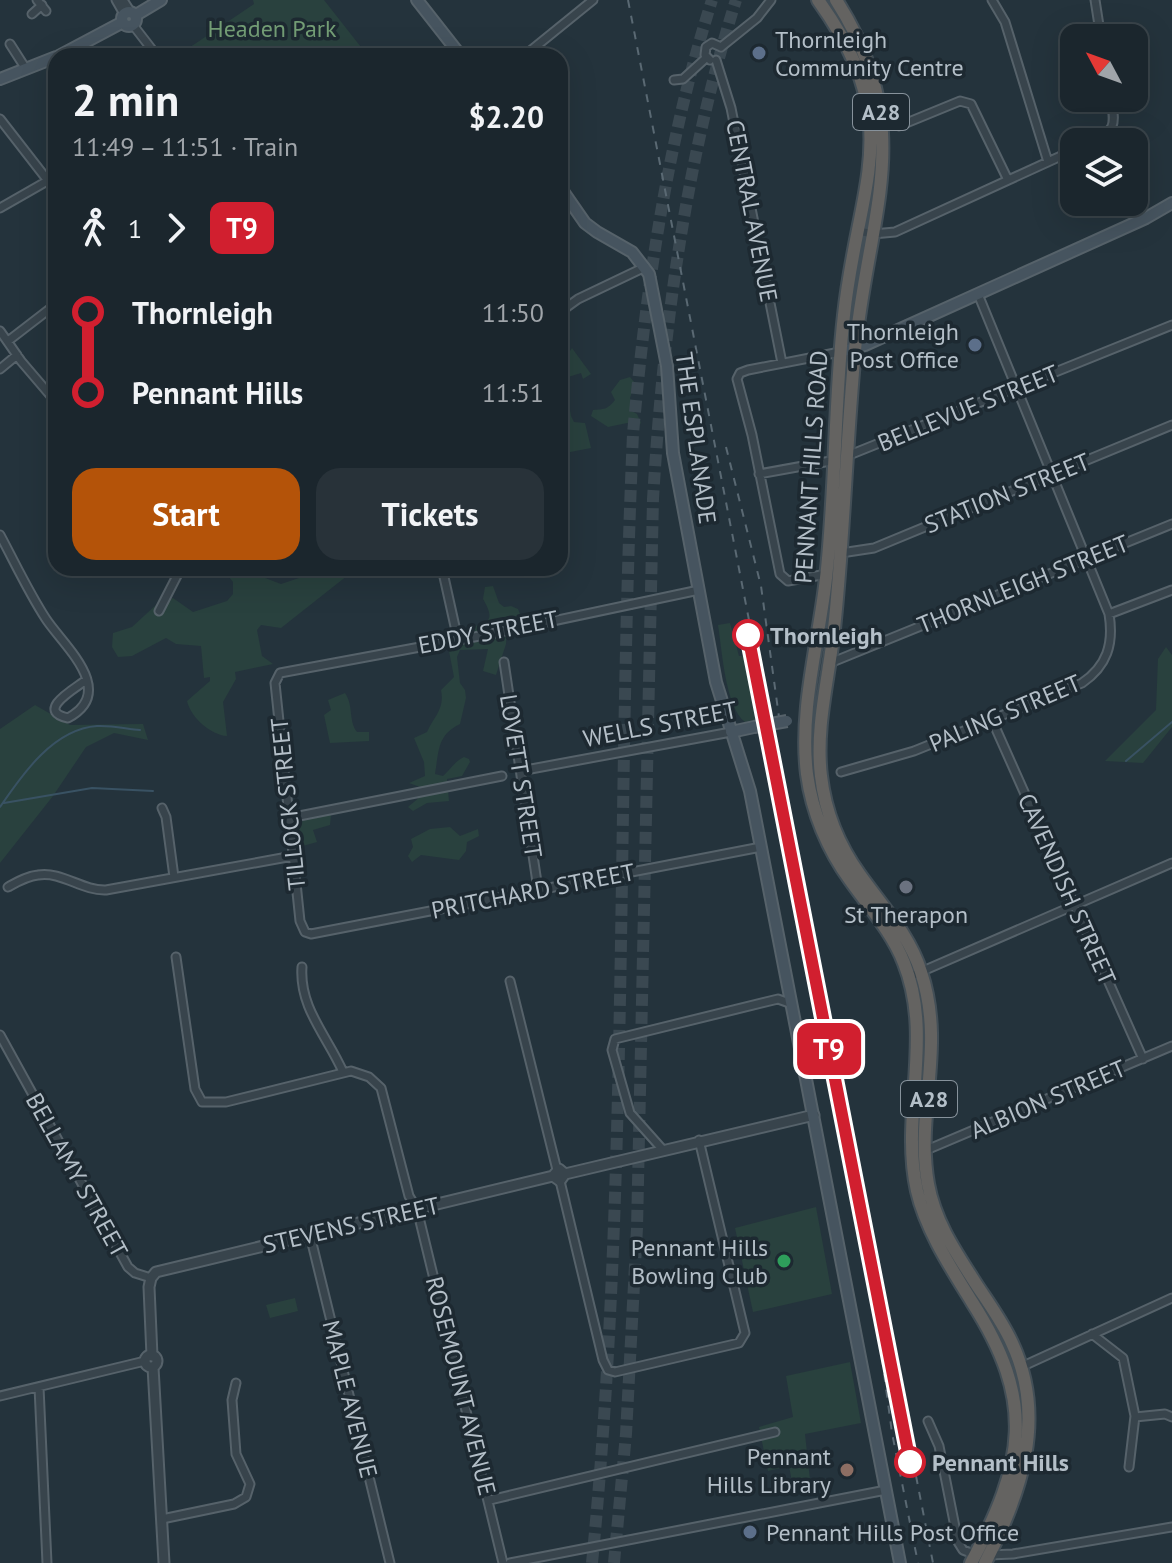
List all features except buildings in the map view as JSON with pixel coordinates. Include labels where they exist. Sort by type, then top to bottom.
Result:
[{"type":"highway","name":"PENNANT HILLS ROAD","points":[[818,0],[853,57],[870,114],[870,175],[847,288],[840,352],[827,574],[807,716],[807,767],[818,819],[837,860],[915,974],[919,1036],[912,1158],[917,1192],[934,1234],[1001,1351],[1012,1385],[1017,1416],[1010,1478],[980,1559]]},
{"type":"highway","name":"PENNANT HILLS ROAD","points":[[836,0],[863,48],[878,91],[883,150],[880,197],[861,293],[855,348],[841,553],[819,753],[821,778],[829,814],[847,855],[901,930],[932,1021],[933,1049],[924,1151],[929,1191],[936,1216],[1012,1343],[1021,1367],[1029,1406],[1029,1440],[1024,1470],[1016,1492],[980,1559]]},
{"type":"highway","points":[[807,716],[814,714],[827,681]]},
{"type":"main road","points":[[73,48],[161,0]]},
{"type":"main road","points":[[417,0],[455,48]]},
{"type":"main road","points":[[0,79],[48,60]]},
{"type":"main road","points":[[568,198],[589,226],[626,247],[645,267]]},
{"type":"main road","points":[[840,352],[978,294],[1146,218],[1172,203]]},
{"type":"main road","name":"THE ESPLANADE","points":[[645,267],[651,281],[665,354],[670,436],[716,682],[750,791],[900,1563]]},
{"type":"main road","name":"WELLS STREET","points":[[731,732],[807,716]]},
{"type":"street","points":[[116,0],[151,48]]},
{"type":"street","points":[[123,0],[129,17]]},
{"type":"street","points":[[534,48],[593,0]]},
{"type":"street","points":[[721,47],[757,18],[771,0]]},
{"type":"street","points":[[992,0],[1005,22],[1048,162]]},
{"type":"street","points":[[1095,0],[1099,24]]},
{"type":"street","points":[[32,14],[42,5]]},
{"type":"street","points":[[706,58],[704,50],[707,45],[715,43],[721,47]]},
{"type":"street","points":[[10,44],[26,69]]},
{"type":"street","points":[[706,58],[716,60],[721,55],[721,47]]},
{"type":"street","points":[[674,80],[683,79],[706,58]]},
{"type":"street","name":"CENTRAL AVENUE","points":[[716,60],[731,108],[782,363]]},
{"type":"street","points":[[899,126],[960,101],[971,104],[1008,180]]},
{"type":"street","points":[[0,119],[48,173]]},
{"type":"street","points":[[859,231],[873,234],[895,232],[1060,156]]},
{"type":"street","points":[[0,208],[48,180]]},
{"type":"street","points":[[568,306],[645,267]]},
{"type":"street","name":"PALING STREET","points":[[841,772],[914,751],[1082,683],[1092,676],[1108,653],[1112,639],[1109,614],[978,294]]},
{"type":"street","points":[[8,341],[48,310]]},
{"type":"street","name":"BELLEVUE STREET","points":[[759,474],[848,456],[1172,325]]},
{"type":"street","points":[[0,331],[48,392]]},
{"type":"street","points":[[827,574],[788,581],[780,574],[750,428],[737,383],[743,371],[840,352]]},
{"type":"street","points":[[0,369],[17,355]]},
{"type":"street","name":"STATION STREET","points":[[841,553],[874,548],[1172,425]]},
{"type":"street","name":"THORNLEIGH STREET","points":[[830,663],[1172,524]]},
{"type":"street","points":[[0,535],[47,620],[82,664],[86,680],[87,690],[81,707],[68,718],[55,711],[59,698],[75,691],[86,680]]},
{"type":"street","points":[[159,611],[177,576]]},
{"type":"street","points":[[444,576],[458,640]]},
{"type":"street","name":"EDDY STREET","points":[[278,675],[699,590]]},
{"type":"street","points":[[1109,614],[1172,590]]},
{"type":"street","name":"LOVETT STREET","points":[[504,662],[538,889]]},
{"type":"street","name":"TILLOCK STREET","points":[[278,675],[275,683],[289,818],[300,921],[305,932]]},
{"type":"street","name":"CAVENDISH STREET","points":[[992,720],[1143,1059]]},
{"type":"street","name":"WELLS STREET","points":[[520,771],[731,732]]},
{"type":"street","points":[[289,818],[502,776]]},
{"type":"street","points":[[162,808],[174,877]]},
{"type":"street","name":"PRITCHARD STREET","points":[[305,932],[311,934],[761,847]]},
{"type":"street","points":[[8,887],[43,874],[96,891],[293,856]]},
{"type":"street","points":[[915,974],[1172,863]]},
{"type":"street","points":[[176,957],[195,1089],[202,1102],[226,1102],[343,1072],[308,1007],[301,982],[302,967]]},
{"type":"street","points":[[510,981],[603,1360],[608,1370],[615,1372],[739,1343],[743,1339],[745,1333],[699,1140]]},
{"type":"street","points":[[663,1150],[630,1113],[612,1050],[615,1039],[778,999],[792,1005]]},
{"type":"street","name":"BELLAMY STREET","points":[[0,1035],[128,1267],[151,1278],[150,1361],[164,1563]]},
{"type":"street","name":"ALBION STREET","points":[[924,1151],[1172,1046]]},
{"type":"street","name":"ROSEMOUNT AVENUE","points":[[343,1072],[363,1074],[376,1081],[381,1088],[409,1196],[417,1209],[503,1563]]},
{"type":"street","name":"STEVENS STREET","points":[[151,1278],[156,1272],[164,1270],[814,1115]]},
{"type":"street","name":"MAPLE AVENUE","points":[[310,1235],[390,1563]]},
{"type":"street","points":[[1021,1367],[1172,1298]]},
{"type":"street","points":[[1092,1334],[1123,1358],[1135,1417],[1129,1467]]},
{"type":"street","points":[[0,1396],[150,1361]]},
{"type":"street","points":[[162,1519],[234,1504],[246,1497],[250,1484],[236,1454],[232,1400],[236,1383]]},
{"type":"street","points":[[39,1387],[47,1563]]},
{"type":"street","points":[[1135,1417],[1165,1414],[1172,1417]]},
{"type":"street","points":[[928,1421],[939,1446],[958,1542],[963,1550],[980,1559],[1172,1527]]},
{"type":"street","points":[[490,1500],[775,1432]]},
{"type":"street","points":[[510,1563],[886,1490]]},
{"type":"green space","name":"Headen Park","points":[[253,0],[324,0],[362,48],[189,48],[254,4]]},
{"type":"green space","points":[[572,348],[591,374],[583,379],[581,373],[568,377],[568,354]]},
{"type":"green space","points":[[630,377],[635,383],[630,398],[632,411],[641,423],[638,426],[627,423],[608,427],[591,416],[593,410],[605,408],[615,400],[611,392],[620,380]]},
{"type":"green space","points":[[568,397],[571,416],[574,422],[585,423],[591,448],[568,452]]},
{"type":"green space","points":[[228,576],[260,576],[281,584],[305,576],[347,576],[281,628],[261,625],[257,630],[262,656],[273,664],[235,672],[236,679],[223,702],[227,736],[202,724],[187,701],[210,681],[210,677],[204,678],[201,646],[176,644],[166,638],[132,656],[118,657],[112,647],[113,633],[132,627],[157,604],[173,598],[193,612],[227,601],[233,594],[233,582]]},
{"type":"green space","points":[[493,586],[499,603],[518,609],[522,619],[516,624],[507,624],[506,644],[496,675],[483,671],[488,649],[460,650],[457,657],[460,683],[466,698],[460,724],[447,733],[440,744],[435,774],[443,776],[464,757],[470,762],[462,776],[447,779],[449,801],[427,803],[413,811],[408,807],[418,798],[421,790],[409,783],[425,776],[424,762],[414,738],[427,732],[440,707],[441,690],[454,677],[448,646],[456,644],[461,630],[489,619],[483,599],[485,587]]},
{"type":"green space","points":[[730,623],[739,656],[746,656],[758,719],[745,722],[733,704],[723,662],[718,625]]},
{"type":"green space","points":[[1166,647],[1172,655],[1172,727],[1143,763],[1105,761],[1156,710],[1158,659]]},
{"type":"green space","points":[[345,693],[354,727],[357,732],[369,732],[369,741],[330,743],[324,715],[331,710],[328,700]]},
{"type":"green space","points":[[35,705],[70,725],[143,724],[148,740],[114,733],[86,747],[53,796],[0,863],[0,729]]},
{"type":"green space","points":[[331,815],[330,825],[313,830],[317,842],[299,847],[297,823],[300,819]]},
{"type":"green space","points":[[450,827],[460,836],[478,829],[479,836],[467,842],[466,851],[459,860],[421,855],[412,862],[408,856],[413,847],[411,839],[430,829]]},
{"type":"green space","name":"Pennant Hills Bowling Club","points":[[816,1207],[832,1294],[753,1312],[735,1228]]},
{"type":"green space","points":[[295,1298],[298,1311],[270,1318],[266,1305]]},
{"type":"green space","points":[[850,1362],[861,1423],[805,1434],[811,1489],[794,1493],[789,1466],[768,1471],[759,1427],[793,1417],[786,1376]]},
{"type":"waterway","points":[[1126,761],[1172,722]]},
{"type":"waterway","points":[[0,807],[40,756],[66,735],[97,726],[140,730]]},
{"type":"waterway","points":[[4,803],[92,788],[153,791]]},
{"type":"tunnel","points":[[592,1563],[612,1281],[633,434],[644,324],[660,215],[682,107],[712,0]]},
{"type":"tunnel","points":[[614,1563],[626,1434],[637,1228],[653,499],[657,436],[670,310],[690,185],[718,61],[736,0]]},
{"type":"railway","points":[[628,0],[933,1563]]},
{"type":"railway","points":[[726,447],[761,586],[779,717]]},
{"type":"railway","points":[[882,1358],[892,1433],[918,1563]]},
{"type":"train","name":"T9","points":[[748,635],[910,1462]]},
{"type":"place","name":"Thornleigh Community Centre","points":[[759,53]]},
{"type":"place","name":"Thornleigh Post Office","points":[[975,345]]},
{"type":"place","name":"Thornleigh","points":[[748,635]]},
{"type":"place","name":"St Therapon","points":[[906,887]]},
{"type":"place","name":"Pennant Hills Bowling Club","points":[[784,1261]]},
{"type":"place","name":"Pennant Hills","points":[[910,1462]]},
{"type":"place","name":"Pennant Hills Library","points":[[847,1470]]},
{"type":"place","name":"Pennant Hills Post Office","points":[[750,1532]]}]
